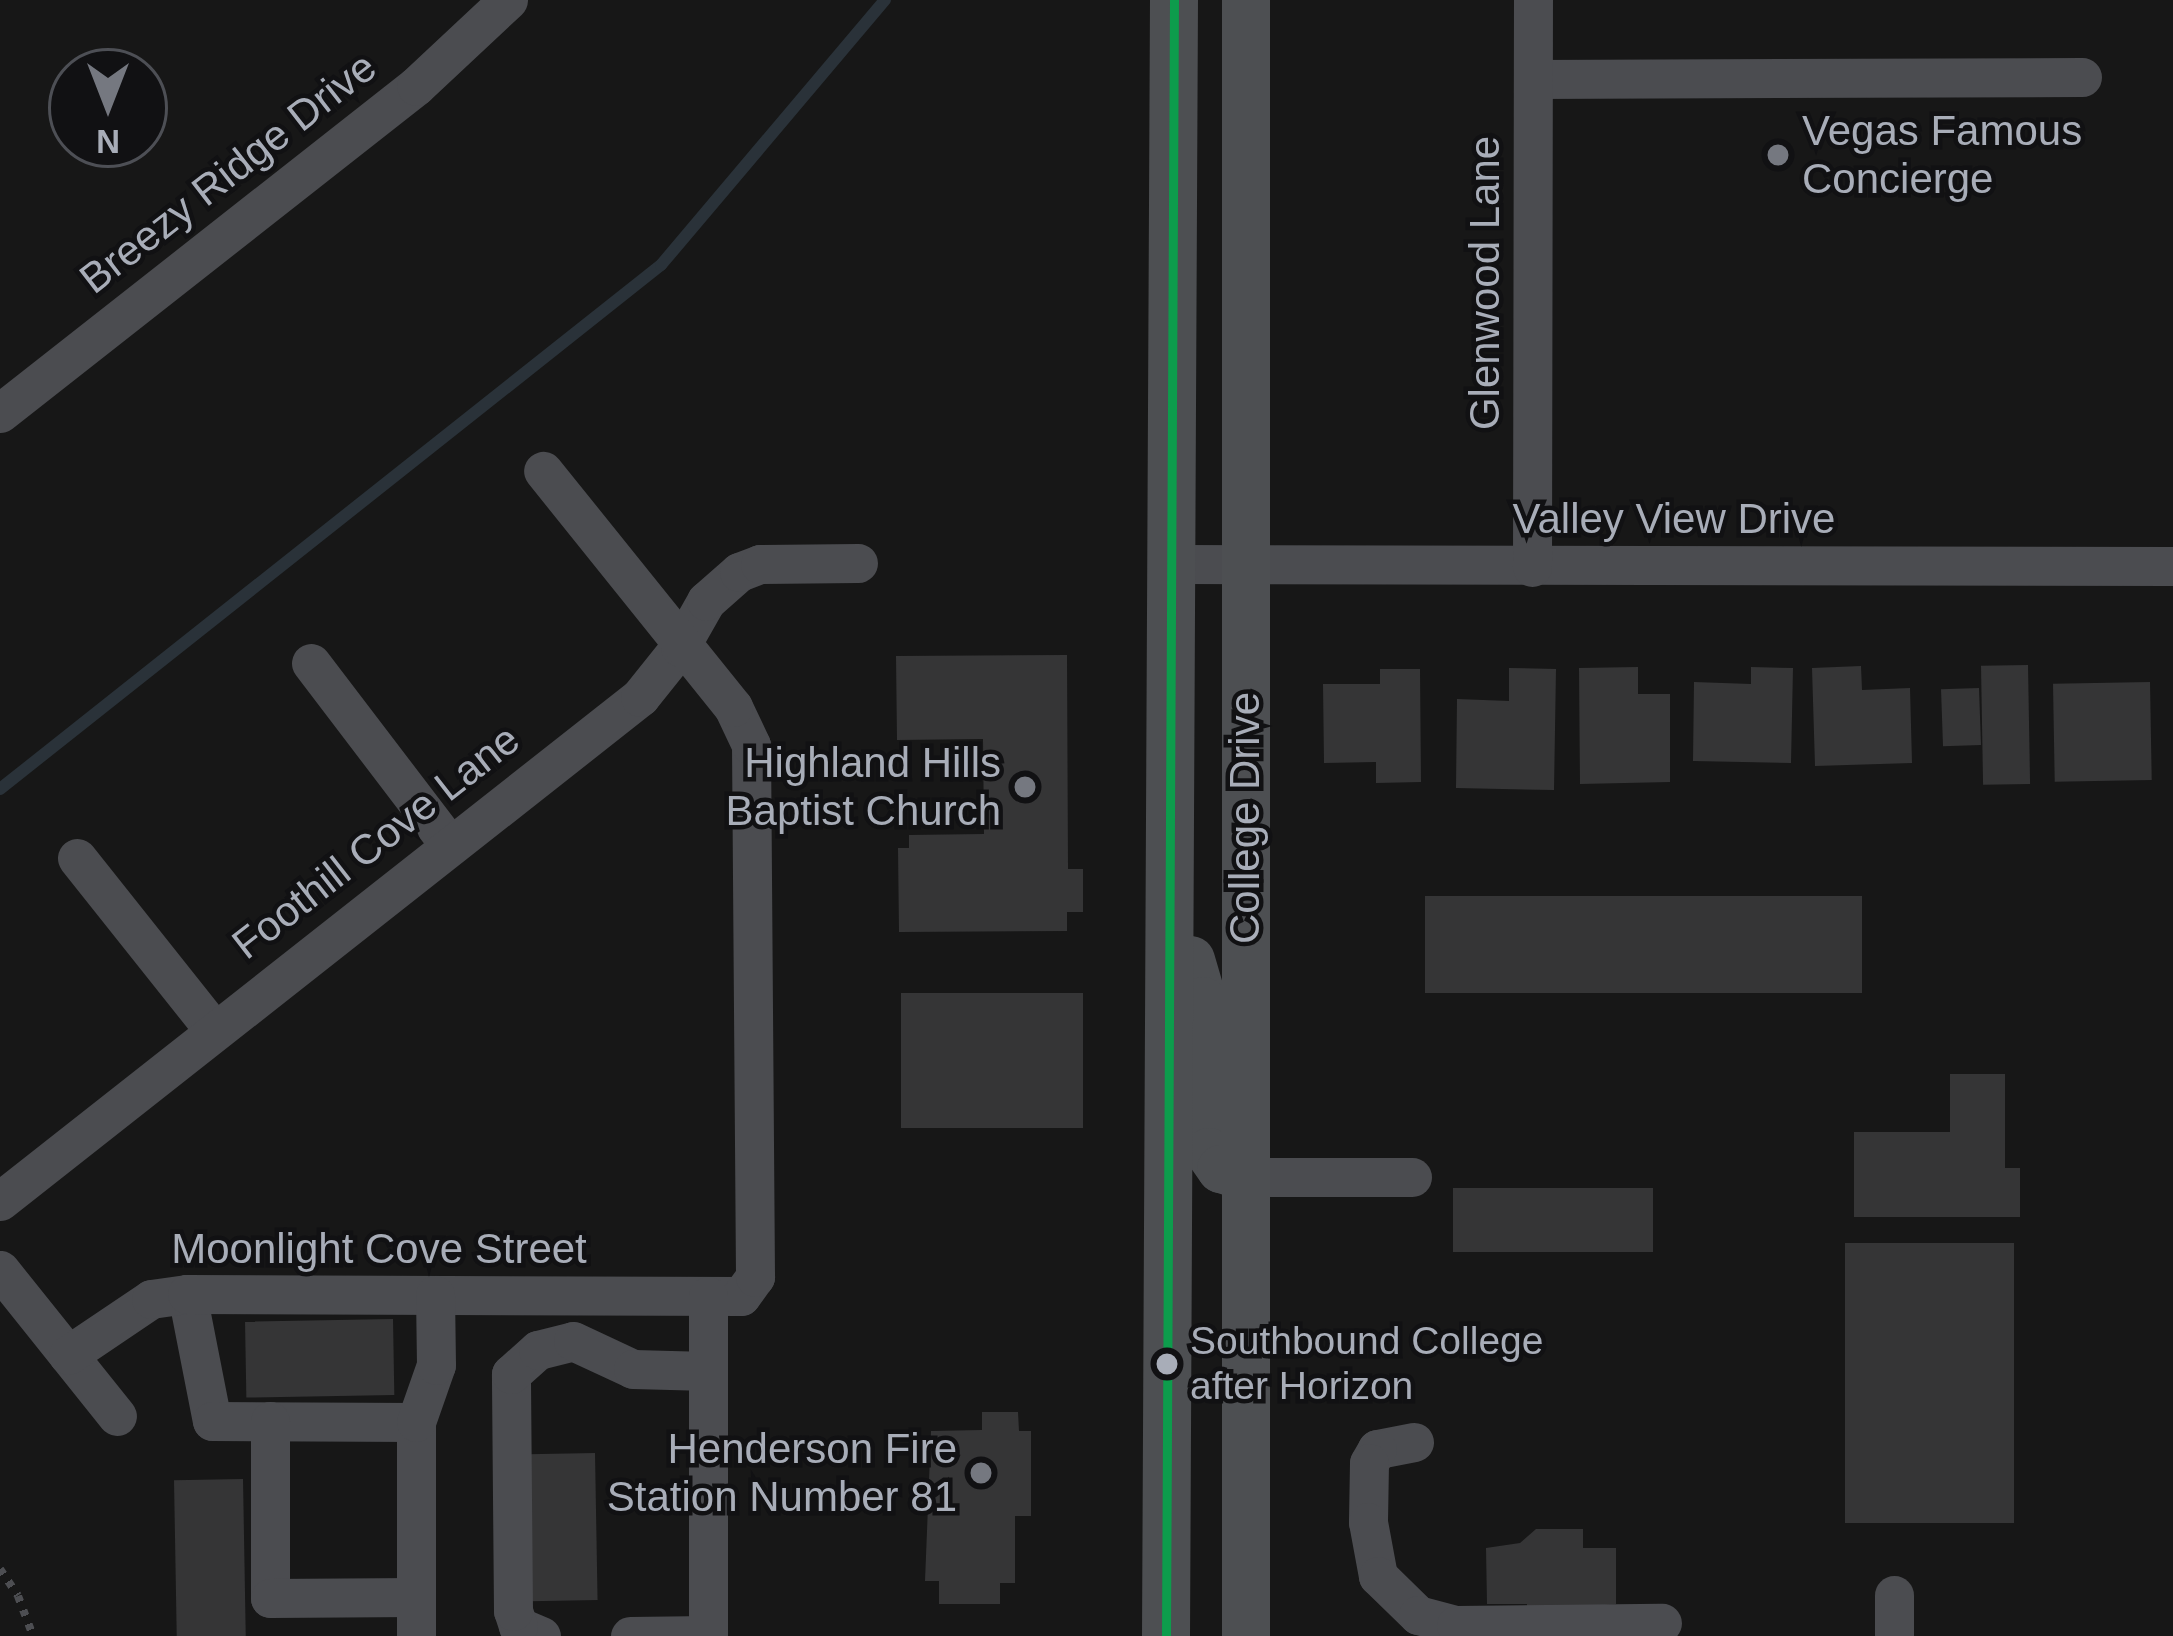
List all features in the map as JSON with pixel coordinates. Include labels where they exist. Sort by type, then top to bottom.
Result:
[{"type":"main road","name":"College Drive","points":[[1166,1636],[1175,564],[1174,0]]},
{"type":"main road","name":"College Drive","points":[[1246,0],[1246,1636]]},
{"type":"main road","points":[[1171,905],[1203,1001],[1208,1152],[1221,1169],[1246,1177]]},
{"type":"street","name":"Breezy Ridge Drive","points":[[0,413],[416,86],[508,0]]},
{"type":"street","name":"Glenwood Lane","points":[[1532,567],[1533,0]]},
{"type":"street","points":[[1534,79],[2082,77]]},
{"type":"street","points":[[543,471],[680,647],[733,707],[751,745],[755,1277],[741,1296],[708,1296],[708,1635],[630,1636]]},
{"type":"street","name":"Foothill Cove Lane","points":[[0,1202],[640,697],[680,647],[706,601],[739,572],[760,564],[858,563]]},
{"type":"street","name":"Valley View Drive","points":[[1175,564],[2173,566]]},
{"type":"street","points":[[311,663],[448,844]]},
{"type":"street","points":[[77,858],[214,1030]]},
{"type":"street","points":[[1246,1177],[1412,1177]]},
{"type":"street","points":[[0,1270],[117,1416]]},
{"type":"street","points":[[187,1294],[212,1421],[416,1422]]},
{"type":"street","name":"Moonlight Cove Street","points":[[68,1355],[151,1299],[187,1294],[708,1296]]},
{"type":"street","points":[[271,1421],[271,1598],[416,1616],[416,1422],[436,1365],[435,1295]]},
{"type":"street","points":[[541,1636],[518,1626],[513,1611],[511,1374],[538,1350],[573,1342],[633,1369],[708,1371]]},
{"type":"street","points":[[1414,1442],[1377,1449],[1369,1463],[1368,1522],[1378,1576],[1393,1597],[1418,1615],[1456,1625],[1662,1623]]},
{"type":"street","points":[[1894,1595],[1894,1636]]},
{"type":"path","points":[[0,1569],[18,1596],[33,1636]]},
{"type":"building","name":"Highland Hills Baptist Church","points":[[1067,655],[1068,869],[1083,869],[1083,912],[1067,912],[1067,931],[899,932],[898,848],[909,848],[909,835],[984,834],[983,739],[897,740],[896,656]]},
{"type":"building","points":[[2028,665],[2030,784],[1983,785],[1981,666]]},
{"type":"building","points":[[1861,666],[1862,690],[1910,688],[1912,763],[1815,766],[1812,668]]},
{"type":"building","points":[[1638,667],[1638,694],[1670,694],[1670,782],[1580,784],[1579,668]]},
{"type":"building","points":[[1751,667],[1793,668],[1791,763],[1693,761],[1694,682],[1751,684]]},
{"type":"building","points":[[1509,668],[1556,669],[1554,790],[1456,788],[1457,699],[1509,701]]},
{"type":"building","points":[[1380,669],[1420,669],[1421,782],[1376,783],[1376,762],[1324,763],[1323,684],[1380,684]]},
{"type":"building","points":[[2150,682],[2152,780],[2055,782],[2053,684]]},
{"type":"building","points":[[1979,688],[1981,745],[1943,746],[1941,689]]},
{"type":"building","points":[[1425,896],[1862,896],[1862,993],[1425,993]]},
{"type":"building","points":[[901,993],[1083,993],[1083,1128],[901,1128]]},
{"type":"building","points":[[1950,1074],[2005,1074],[2005,1168],[2020,1168],[2020,1217],[1854,1217],[1854,1132],[1950,1132]]},
{"type":"building","points":[[1453,1188],[1653,1188],[1653,1252],[1453,1252]]},
{"type":"building","points":[[1845,1243],[2014,1243],[2014,1523],[1845,1523]]},
{"type":"building","points":[[393,1319],[394,1395],[246,1398],[245,1322]]},
{"type":"building","name":"Henderson Fire Station Number 81","points":[[982,1412],[1018,1412],[1019,1431],[1031,1431],[1031,1516],[1015,1516],[1015,1583],[1000,1583],[1000,1604],[939,1604],[939,1581],[925,1581],[931,1431],[982,1430]]},
{"type":"building","points":[[595,1453],[598,1600],[531,1601],[528,1454]]},
{"type":"building","points":[[243,1479],[246,1636],[177,1636],[174,1480]]},
{"type":"building","points":[[1536,1529],[1583,1529],[1583,1548],[1616,1548],[1616,1604],[1527,1612],[1527,1604],[1487,1604],[1486,1548],[1520,1543]]},
{"type":"waterway","points":[[0,789],[661,265],[885,0]]},
{"type":"transit line","points":[[1166,1636],[1174,0]]},
{"type":"place","name":"Vegas Famous Concierge","points":[[1778,155]]},
{"type":"place","name":"Highland Hills Baptist Church","points":[[1025,787]]},
{"type":"place","name":"Southbound College after Horizon","points":[[1167,1364]]},
{"type":"place","name":"Henderson Fire Station Number 81","points":[[981,1473]]}]
